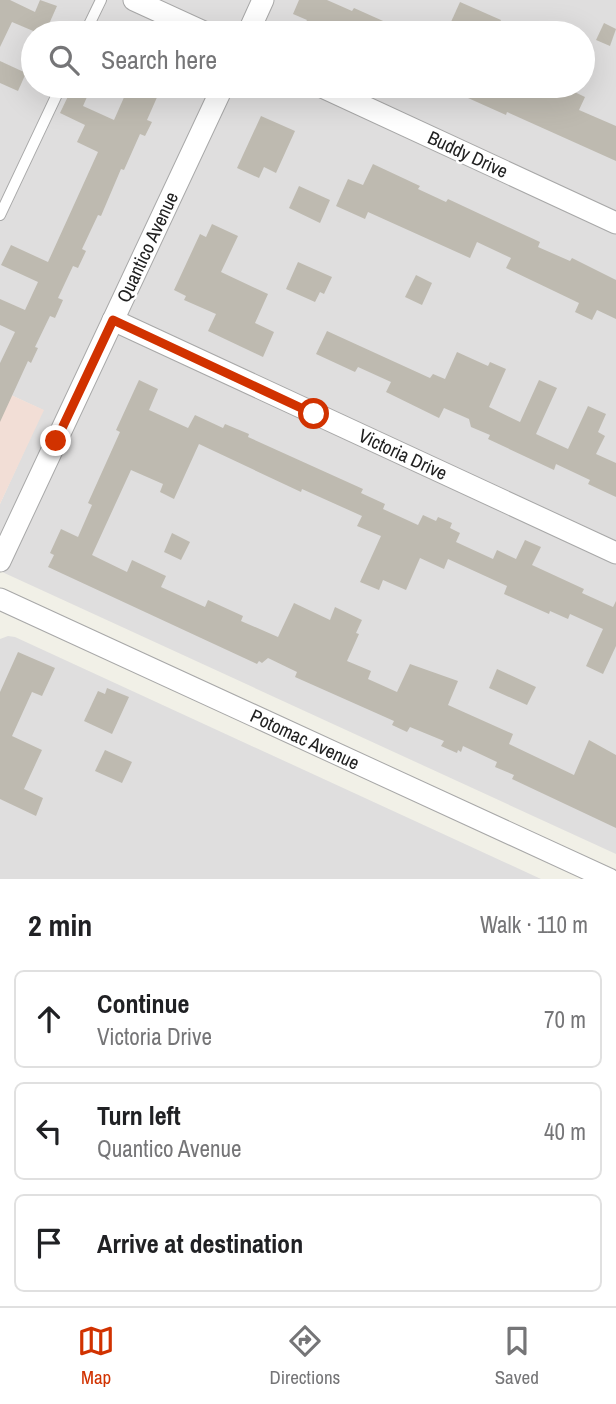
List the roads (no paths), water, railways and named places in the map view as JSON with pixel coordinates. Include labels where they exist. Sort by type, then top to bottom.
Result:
[{"type":"street","points":[[134,0],[180,21]]},
{"type":"street","points":[[253,21],[263,0]]},
{"type":"street","name":"Quantico Avenue","points":[[0,561],[217,98]]},
{"type":"street","name":"Buddy Drive","points":[[346,98],[616,223]]},
{"type":"street","name":"Victoria Drive","points":[[113,320],[616,553]]},
{"type":"street","name":"Potomac Avenue","points":[[0,598],[609,879]]},
{"type":"lane","points":[[91,21],[101,0]]},
{"type":"lane","points":[[0,215],[55,98]]}]
